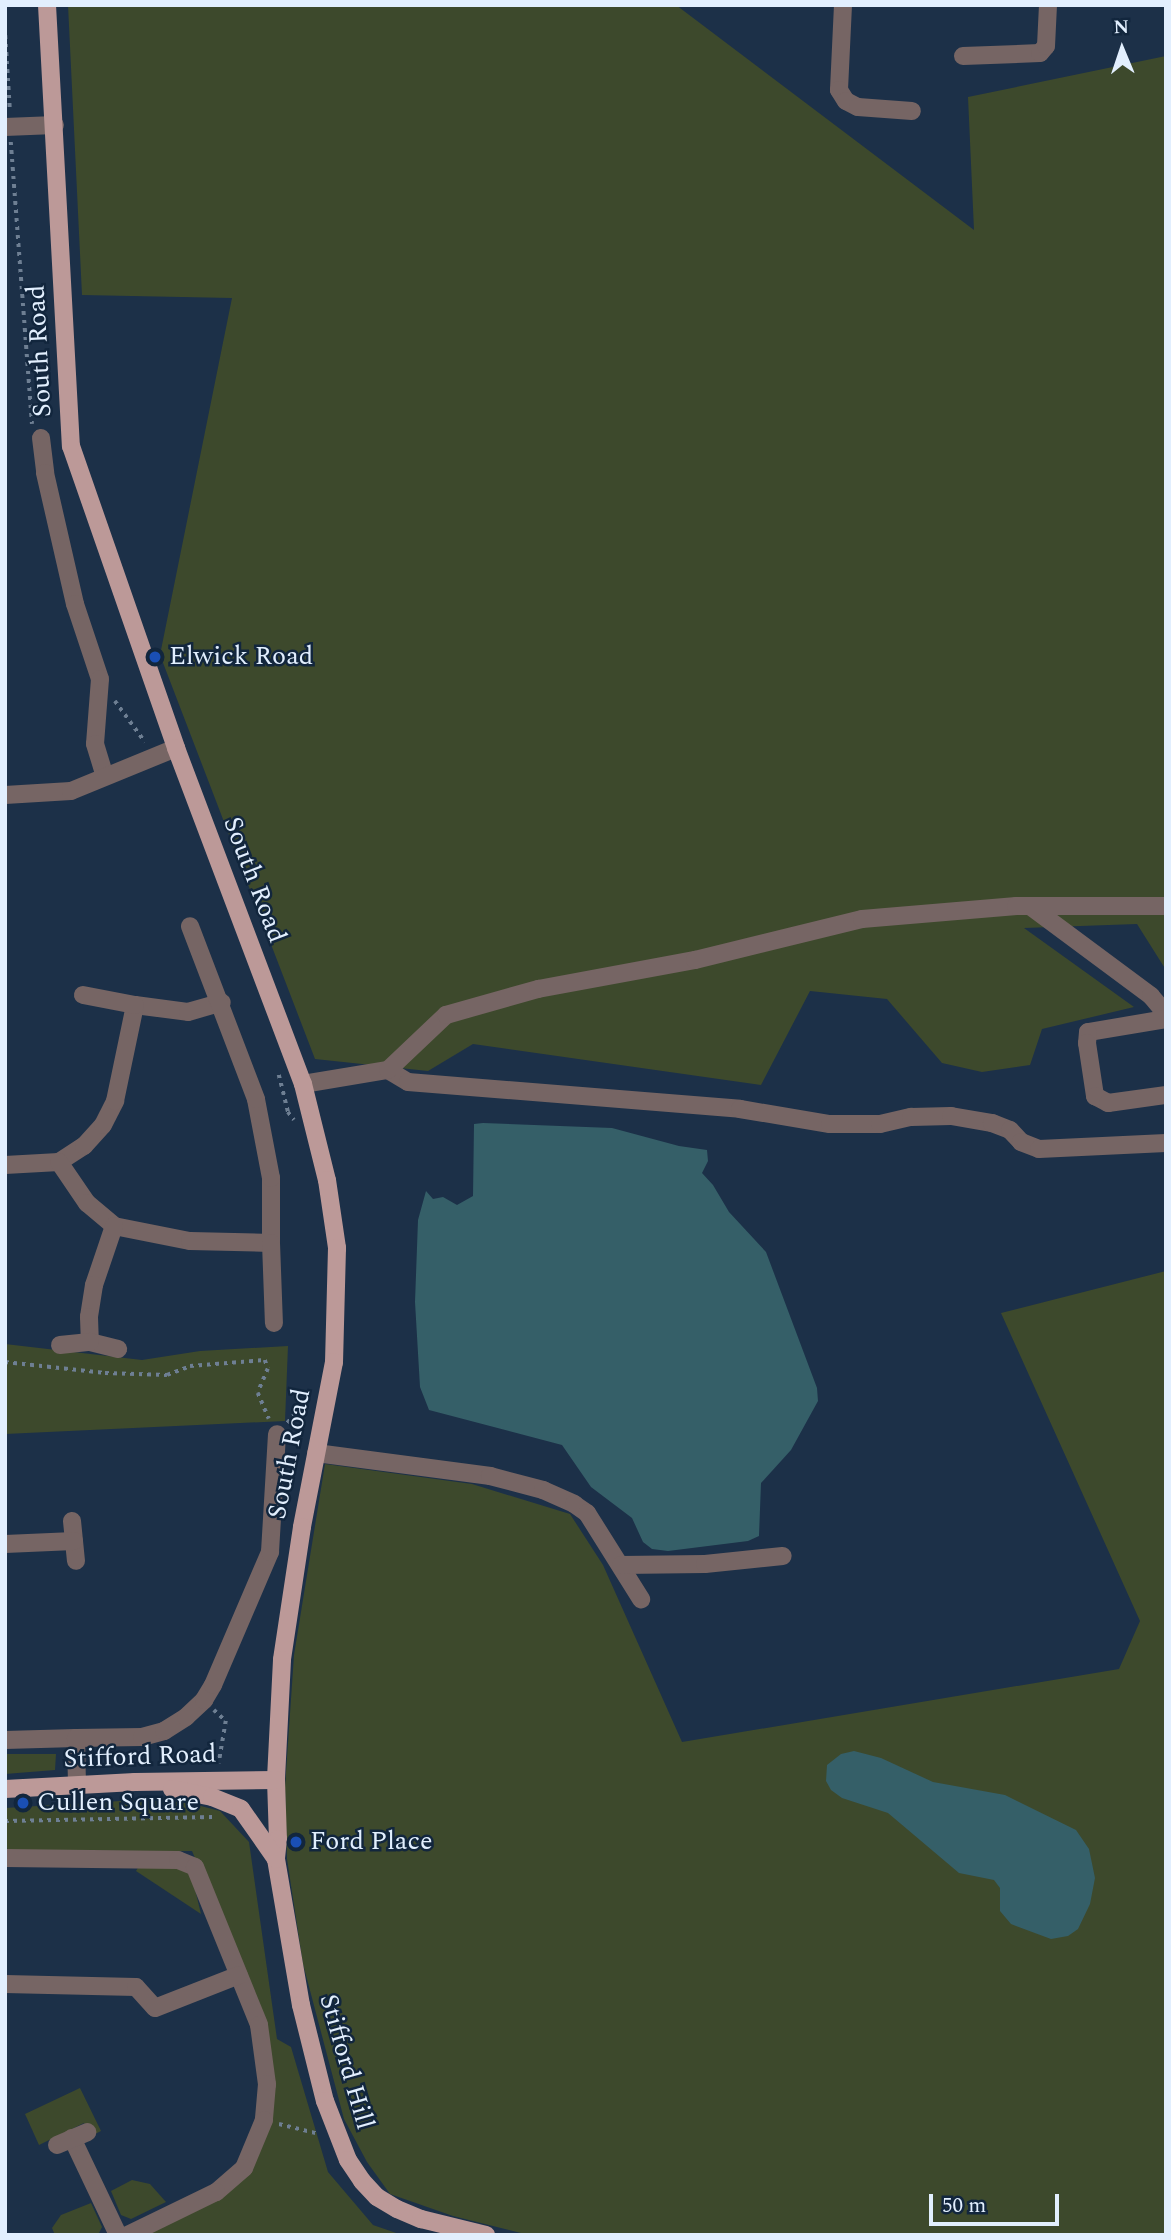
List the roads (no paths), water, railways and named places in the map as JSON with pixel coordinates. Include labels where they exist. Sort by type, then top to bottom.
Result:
[{"type":"main road","name":"South Road","points":[[47,5],[71,446],[176,748],[303,1084],[327,1181],[337,1248],[334,1362],[282,1660],[276,1780]]},
{"type":"main road","name":"Stifford Road","points":[[5,1790],[135,1782],[276,1780]]},
{"type":"main road","name":"Stifford Hill","points":[[276,1780],[276,1859],[301,2006],[325,2101],[348,2160],[377,2197],[397,2209],[421,2219],[486,2235]]},
{"type":"main road","name":"Stifford Hill","points":[[135,1782],[212,1797],[241,1809],[260,1832],[276,1859]]},
{"type":"street","points":[[843,5],[839,90],[846,101],[858,107],[912,111]]},
{"type":"street","points":[[963,56],[1040,53],[1046,46],[1048,5]]},
{"type":"street","points":[[8,127],[55,125]]},
{"type":"street","name":"South Road","points":[[41,438],[45,473],[75,604],[100,679],[96,744],[105,777]]},
{"type":"street","points":[[5,795],[71,791],[176,748]]},
{"type":"street","points":[[303,1084],[388,1070],[446,1015],[538,989],[695,960],[862,919],[1030,906],[1166,906]]},
{"type":"street","points":[[1030,906],[1151,996],[1166,1014]]},
{"type":"street","points":[[190,926],[222,1002],[256,1099],[271,1178],[274,1323]]},
{"type":"street","points":[[83,995],[188,1013],[222,1002]]},
{"type":"street","points":[[5,1165],[59,1162],[84,1146],[103,1125],[115,1101],[135,1005]]},
{"type":"street","points":[[1166,1019],[1088,1032],[1087,1043],[1095,1096],[1108,1103],[1166,1095]]},
{"type":"street","points":[[388,1070],[408,1082],[740,1109],[830,1124],[880,1124],[911,1117],[951,1116],[1001,1126],[1010,1130],[1021,1142],[1039,1149],[1166,1143]]},
{"type":"street","points":[[59,1162],[87,1203],[114,1226],[190,1241],[271,1243]]},
{"type":"street","points":[[90,1342],[89,1317],[94,1285],[114,1226]]},
{"type":"street","points":[[60,1345],[90,1342],[118,1349]]},
{"type":"street","name":"South Road","points":[[5,1740],[142,1737],[164,1731],[186,1717],[204,1700],[271,1552],[276,1434]]},
{"type":"street","points":[[316,1453],[490,1476],[543,1490],[587,1513],[641,1599]]},
{"type":"street","points":[[72,1521],[76,1561]]},
{"type":"street","points":[[5,1544],[74,1541]]},
{"type":"street","points":[[621,1565],[705,1564],[783,1556]]},
{"type":"street","points":[[76,1738],[77,1785]]},
{"type":"street","points":[[5,1858],[178,1860],[195,1867],[259,2025],[267,2084],[260,2136],[244,2168],[216,2192],[128,2235]]},
{"type":"street","points":[[5,1984],[136,1987],[155,2008],[239,1975]]},
{"type":"street","points":[[72,2138],[118,2235]]},
{"type":"place","name":"Elwick Road","points":[[155,657]]},
{"type":"place","name":"Cullen Square","points":[[23,1803]]},
{"type":"place","name":"Ford Place","points":[[296,1842]]}]
